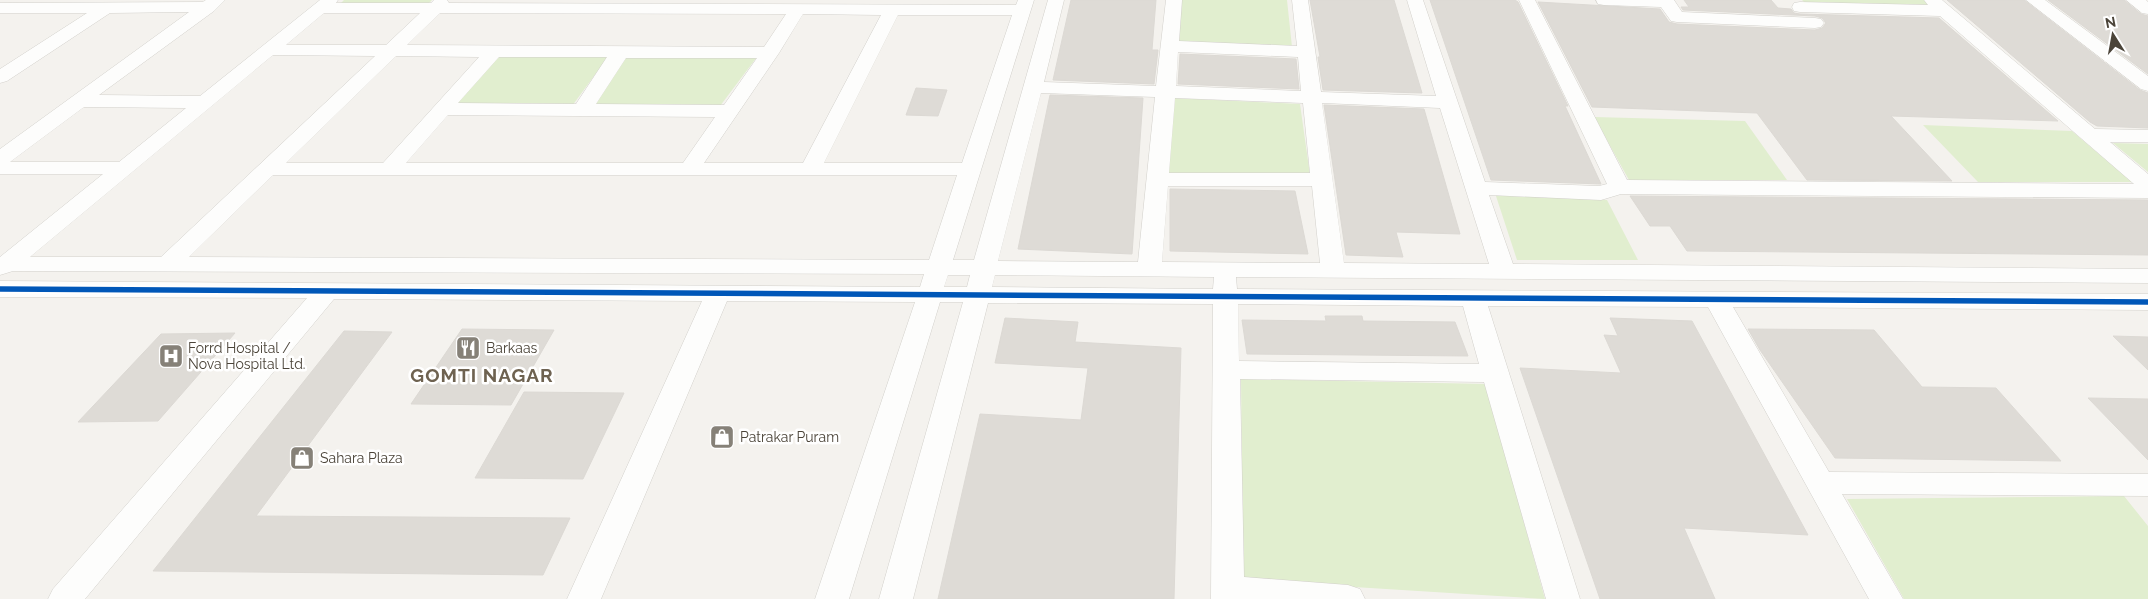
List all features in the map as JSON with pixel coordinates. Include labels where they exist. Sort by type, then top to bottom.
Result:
[{"type":"street","points":[[896,599],[1056,0]]},
{"type":"street","points":[[1149,269],[1174,0]]},
{"type":"street","points":[[1300,0],[1333,270]]},
{"type":"street","points":[[1415,0],[1503,271]]},
{"type":"street","points":[[1527,0],[1619,187]]},
{"type":"street","points":[[1604,0],[1666,1],[1677,17],[1815,23],[1797,3]]},
{"type":"street","points":[[2034,0],[2148,85]]},
{"type":"street","points":[[2134,0],[2148,9]]},
{"type":"street","points":[[2,9],[212,3]]},
{"type":"street","points":[[0,159],[212,3]]},
{"type":"street","points":[[1797,3],[1939,6],[2148,185]]},
{"type":"street","points":[[2,266],[325,4],[705,5],[797,10],[892,10],[1024,5],[929,294],[832,599]]},
{"type":"street","points":[[168,264],[439,4]]},
{"type":"street","points":[[0,77],[107,7]]},
{"type":"street","points":[[689,169],[770,53],[797,10]]},
{"type":"street","points":[[810,169],[892,10]]},
{"type":"street","points":[[1170,46],[1306,52]]},
{"type":"street","points":[[269,50],[770,53]]},
{"type":"street","points":[[388,169],[494,51]]},
{"type":"street","points":[[582,110],[620,52]]},
{"type":"street","points":[[1034,86],[1448,102]]},
{"type":"street","points":[[79,101],[206,102]]},
{"type":"street","points":[[442,109],[730,111]]},
{"type":"street","points":[[2089,135],[2148,136]]},
{"type":"street","points":[[0,168],[124,168]]},
{"type":"street","points":[[268,169],[970,169]]},
{"type":"street","points":[[1158,179],[1322,180]]},
{"type":"street","points":[[1476,188],[1601,194],[1619,187],[2148,191]]},
{"type":"street","points":[[2,266],[168,264],[1149,269],[1225,283],[1473,298],[2148,302]]},
{"type":"street","points":[[0,289],[978,295],[1225,283],[1333,270],[2148,276]]},
{"type":"street","points":[[1225,283],[1228,594],[1348,599]]},
{"type":"street","points":[[65,599],[328,290]]},
{"type":"street","points":[[584,599],[718,293]]},
{"type":"street","points":[[1473,298],[1563,599]]},
{"type":"street","points":[[1716,299],[1886,599]]},
{"type":"street","points":[[1226,370],[1496,373]]},
{"type":"street","points":[[1820,483],[2142,491]]},
{"type":"green space","points":[[344,0],[432,0],[427,5],[339,5]]},
{"type":"green space","points":[[1182,0],[1287,0],[1292,47],[1179,42]]},
{"type":"green space","points":[[1802,0],[1924,0],[1934,8],[1806,4]]},
{"type":"green space","points":[[626,56],[757,57],[720,106],[594,105]]},
{"type":"green space","points":[[498,57],[608,57],[572,106],[453,105]]},
{"type":"green space","points":[[1175,98],[1300,104],[1310,175],[1168,175]]},
{"type":"green space","points":[[1594,117],[1745,121],[1787,180],[1629,180]]},
{"type":"green space","points":[[1923,125],[2072,131],[2132,182],[1978,182]]},
{"type":"green space","points":[[2113,143],[2148,144],[2148,172]]},
{"type":"green space","points":[[1495,193],[1607,200],[1638,260],[1517,260]]},
{"type":"green space","points":[[1241,379],[1486,384],[1545,599],[1243,580]]},
{"type":"green space","points":[[2124,496],[2148,526],[2148,599],[1904,599],[1847,499]]},
{"type":"building","points":[[1071,0],[1156,0],[1152,50],[1158,50],[1154,84],[1053,80]]},
{"type":"building","points":[[1310,0],[1394,0],[1422,93],[1323,90],[1318,57],[1320,57]]},
{"type":"building","points":[[1430,0],[1515,0],[1518,2],[1568,106],[1565,106],[1601,184],[1491,180]]},
{"type":"building","points":[[1684,0],[1771,0],[1778,8],[1791,9],[1794,13],[1800,14],[1939,18],[2058,121],[1891,116],[1952,181],[1807,180],[1757,113],[1592,107],[1538,2],[1660,9],[1669,22],[1677,24],[1815,30],[1822,28],[1826,23],[1822,18],[1815,16],[1683,10],[1681,7],[1689,7]]},
{"type":"building","points":[[1947,0],[2024,0],[2140,90],[2148,93],[2148,128],[2097,126],[2090,122]]},
{"type":"building","points":[[2048,0],[2124,0],[2141,14],[2148,16],[2148,74]]},
{"type":"building","points":[[1180,54],[1296,59],[1299,89],[1178,84]]},
{"type":"building","points":[[916,88],[947,90],[938,116],[906,115]]},
{"type":"building","points":[[1050,95],[1143,98],[1132,254],[1018,249]]},
{"type":"building","points":[[1324,105],[1424,109],[1460,234],[1396,232],[1403,257],[1346,255]]},
{"type":"building","points":[[1170,189],[1295,191],[1308,254],[1170,251]]},
{"type":"building","points":[[1630,196],[2148,200],[2148,255],[1687,251],[1670,226],[1650,226]]},
{"type":"building","points":[[1325,316],[1362,316],[1363,321],[1455,322],[1468,356],[1247,354],[1242,320],[1326,321]]},
{"type":"building","points":[[1005,318],[1078,322],[1075,342],[1181,348],[1174,599],[938,599],[980,414],[1081,420],[1088,368],[995,363]]},
{"type":"building","points":[[1610,318],[1692,321],[1808,535],[1684,528],[1715,599],[1600,599],[1520,368],[1621,373],[1604,335],[1618,336]]},
{"type":"building","points":[[462,329],[554,330],[511,405],[411,404]]},
{"type":"building","points":[[1748,329],[1874,330],[1922,387],[1996,388],[2061,461],[1835,458],[1760,350]]},
{"type":"building","points":[[344,331],[392,332],[256,516],[570,518],[543,575],[153,571]]},
{"type":"building","points":[[235,333],[158,421],[78,422],[161,334]]},
{"type":"building","points":[[2113,336],[2148,337],[2148,370]]},
{"type":"building","points":[[524,392],[624,393],[583,479],[475,478]]},
{"type":"building","points":[[2088,398],[2148,399],[2148,460]]},
{"type":"cycle path","points":[[0,289],[2148,302]]},
{"type":"place","name":"Barkaas","points":[[468,348]]},
{"type":"place","name":"Forrd Hospital / Nova Hospital Ltd.","points":[[171,356]]},
{"type":"place","name":"Patrakar Puram","points":[[722,437]]},
{"type":"place","name":"Sahara Plaza","points":[[302,458]]},
{"type":"district","name":"GOMTI NAGAR","points":[[482,375]]}]
